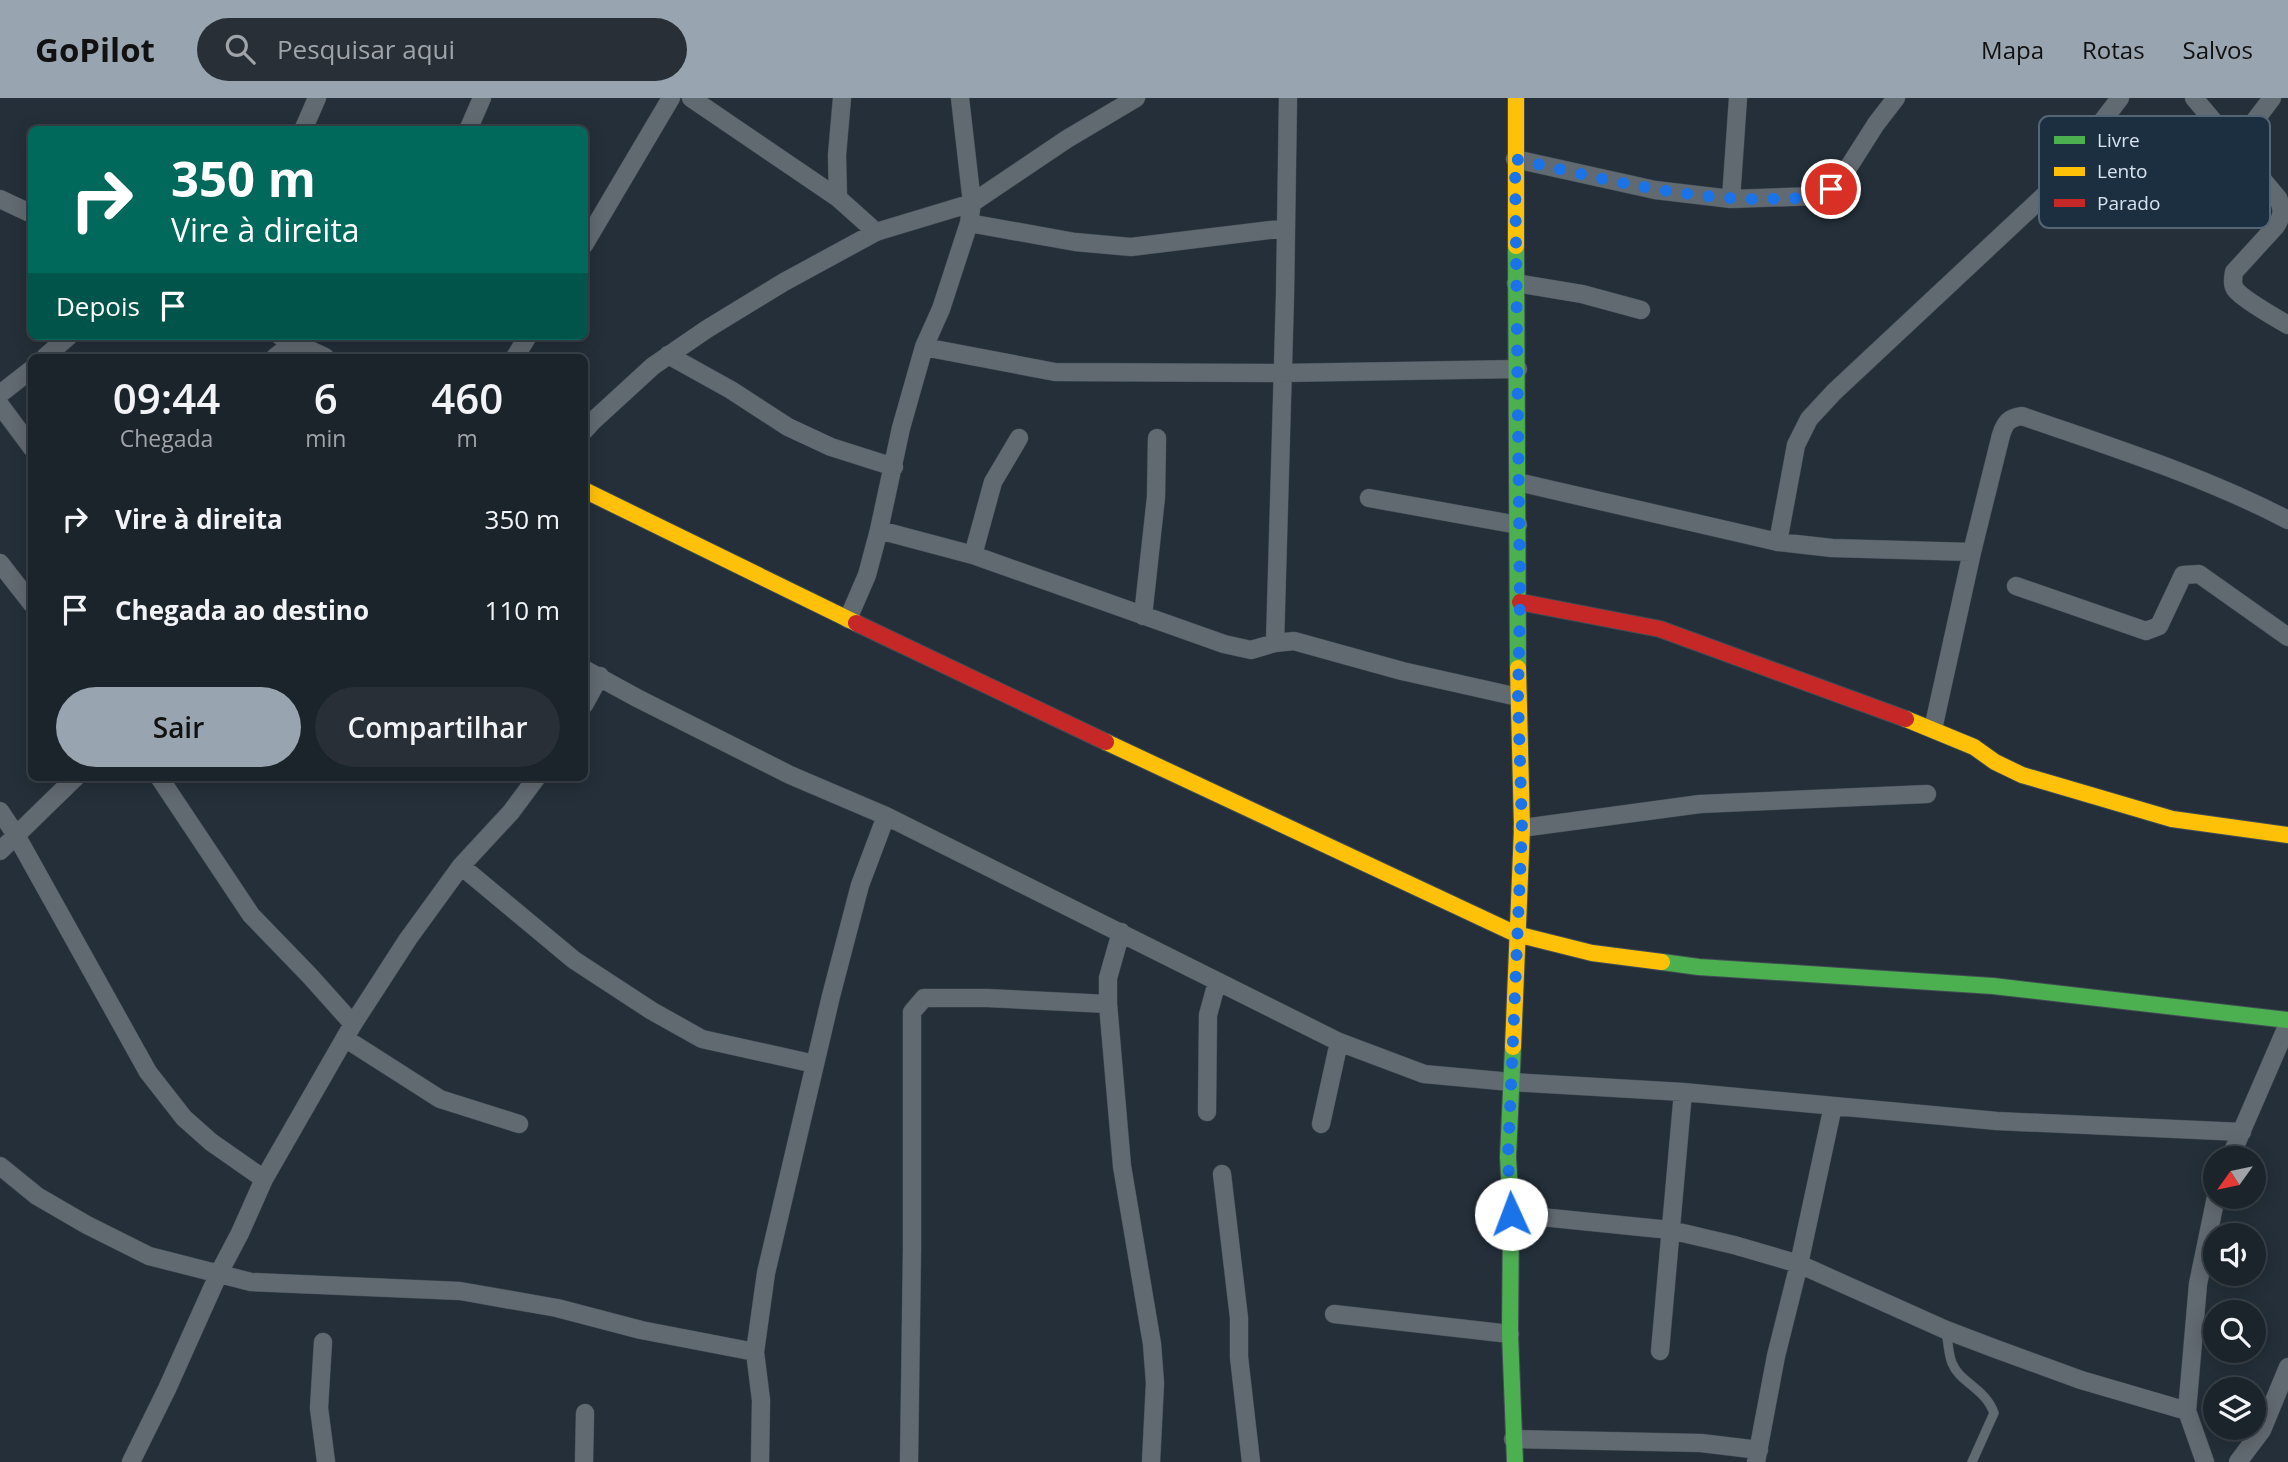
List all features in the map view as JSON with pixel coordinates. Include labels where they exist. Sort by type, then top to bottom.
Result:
[{"type":"street","points":[[305,126],[317,98]]},
{"type":"street","points":[[470,126],[482,98]]},
{"type":"street","points":[[588,238],[671,98]]},
{"type":"street","points":[[691,98],[838,198],[876,232]]},
{"type":"street","points":[[838,198],[837,155],[842,98]]},
{"type":"street","points":[[848,619],[867,575],[901,428],[924,347],[941,309],[970,223],[972,203],[960,98]]},
{"type":"street","points":[[588,427],[653,366],[708,328],[784,282],[876,232],[972,203],[1117,103],[1136,98]]},
{"type":"street","points":[[1275,643],[1288,98]]},
{"type":"street","points":[[1515,1462],[1508,1157],[1522,828],[1518,697],[1520,602],[1516,98]]},
{"type":"street","points":[[1731,199],[1738,98]]},
{"type":"street","points":[[1515,159],[1655,190],[1731,199],[1818,196],[1841,179],[1896,98]]},
{"type":"street","points":[[2106,116],[2120,98]]},
{"type":"street","points":[[2194,98],[2209,116]]},
{"type":"street","points":[[2258,116],[2272,98]]},
{"type":"street","points":[[2270,189],[2278,198],[2285,217],[2234,272],[2233,282],[2235,289],[2242,296],[2288,325]]},
{"type":"street","points":[[0,200],[28,212]]},
{"type":"street","points":[[1777,542],[1796,445],[1810,419],[1834,392],[2039,200]]},
{"type":"street","points":[[970,223],[1075,242],[1131,247],[1286,228]]},
{"type":"street","points":[[1516,283],[1582,294],[1641,310]]},
{"type":"street","points":[[49,354],[65,340]]},
{"type":"street","points":[[286,340],[318,354]]},
{"type":"street","points":[[924,347],[1055,372],[1282,373],[1518,369]]},
{"type":"street","points":[[668,355],[731,390],[788,427],[831,447],[894,467]]},
{"type":"street","points":[[0,394],[28,372]]},
{"type":"street","points":[[0,405],[28,443]]},
{"type":"street","points":[[1933,729],[1972,552],[2005,423],[2013,417],[2022,415],[2217,487],[2288,520]]},
{"type":"street","points":[[973,555],[993,482],[1019,438]]},
{"type":"street","points":[[1143,616],[1156,497],[1157,438]]},
{"type":"street","points":[[1518,482],[1777,542],[1832,548],[1972,552]]},
{"type":"street","points":[[588,492],[848,619],[1516,934],[1592,953],[1653,962],[1993,986],[2288,1022],[2236,1146]]},
{"type":"street","points":[[1369,498],[1518,525]]},
{"type":"street","points":[[879,530],[973,555],[1224,644],[1251,650],[1294,641],[1402,671],[1518,697]]},
{"type":"street","points":[[0,563],[28,599]]},
{"type":"street","points":[[2016,586],[2146,631],[2159,626],[2183,575],[2199,574],[2288,637]]},
{"type":"street","points":[[1520,602],[1660,629],[1933,729],[1973,747],[1995,762],[2022,775],[2172,819],[2288,835]]},
{"type":"street","points":[[592,673],[790,775],[886,816],[1339,1042],[1424,1074],[1683,1092],[1997,1121],[2242,1132]]},
{"type":"street","points":[[0,851],[72,781]]},
{"type":"street","points":[[162,781],[251,915],[310,976],[350,1032],[440,1099],[519,1124]]},
{"type":"street","points":[[131,1462],[264,1179],[350,1032],[408,939],[461,866],[511,812],[534,781]]},
{"type":"street","points":[[1522,828],[1700,804],[1927,794]]},
{"type":"street","points":[[0,811],[148,1072],[184,1118],[211,1142],[264,1179]]},
{"type":"street","points":[[760,1462],[761,1400],[755,1352],[766,1273],[860,886],[886,816]]},
{"type":"street","points":[[461,866],[574,960],[702,1039],[816,1064]]},
{"type":"street","points":[[1121,932],[1108,978],[1108,1004],[1122,1166],[1152,1344],[1155,1383],[1151,1462]]},
{"type":"street","points":[[1207,1112],[1208,1015],[1217,982]]},
{"type":"street","points":[[909,1462],[912,1012],[924,998],[1108,1004]]},
{"type":"street","points":[[1321,1124],[1339,1042]]},
{"type":"street","points":[[1660,1351],[1683,1092]]},
{"type":"street","points":[[1513,1438],[1701,1443],[1758,1456],[1776,1356],[1833,1106]]},
{"type":"street","points":[[0,1166],[37,1196],[149,1256],[251,1282],[460,1291],[558,1308],[641,1330],[755,1352]]},
{"type":"street","points":[[1222,1174],[1239,1318],[1240,1369],[1251,1462]]},
{"type":"street","points":[[2205,1462],[2187,1411],[2198,1284],[2214,1209]]},
{"type":"street","points":[[1511,1214],[1670,1230],[1734,1245],[1799,1264],[1946,1330],[2081,1380],[2187,1411]]},
{"type":"street","points":[[1334,1314],[1510,1334]]},
{"type":"street","points":[[323,1342],[319,1408],[326,1462]]},
{"type":"street","points":[[2238,1462],[2262,1430],[2288,1367]]},
{"type":"street","points":[[584,1462],[585,1413]]},
{"type":"lane","points":[[1946,1330],[1952,1364],[1962,1377],[1989,1400],[1994,1413],[1972,1462]]},
{"type":"traffic: fast","points":[[1516,246],[1518,668]]},
{"type":"traffic: fast","points":[[1662,962],[1699,967],[1993,986],[2288,1020]]},
{"type":"traffic: fast","points":[[1513,1047],[1508,1157],[1515,1462]]},
{"type":"traffic: slow","points":[[1516,98],[1516,246]]},
{"type":"traffic: slow","points":[[588,492],[856,623]]},
{"type":"traffic: slow","points":[[1513,1047],[1522,828],[1518,668]]},
{"type":"traffic: slow","points":[[1906,719],[1974,747],[1995,762],[2022,775],[2172,819],[2288,835]]},
{"type":"traffic: slow","points":[[1106,742],[1516,934],[1592,953],[1662,962]]},
{"type":"traffic: jam","points":[[1520,602],[1660,629],[1906,719]]},
{"type":"traffic: jam","points":[[856,623],[1106,742]]},
{"type":"route","points":[[1511,1214],[1508,1157],[1522,828],[1518,697],[1520,602],[1515,159],[1655,190],[1731,199],[1801,198],[1818,196],[1831,189]]}]
